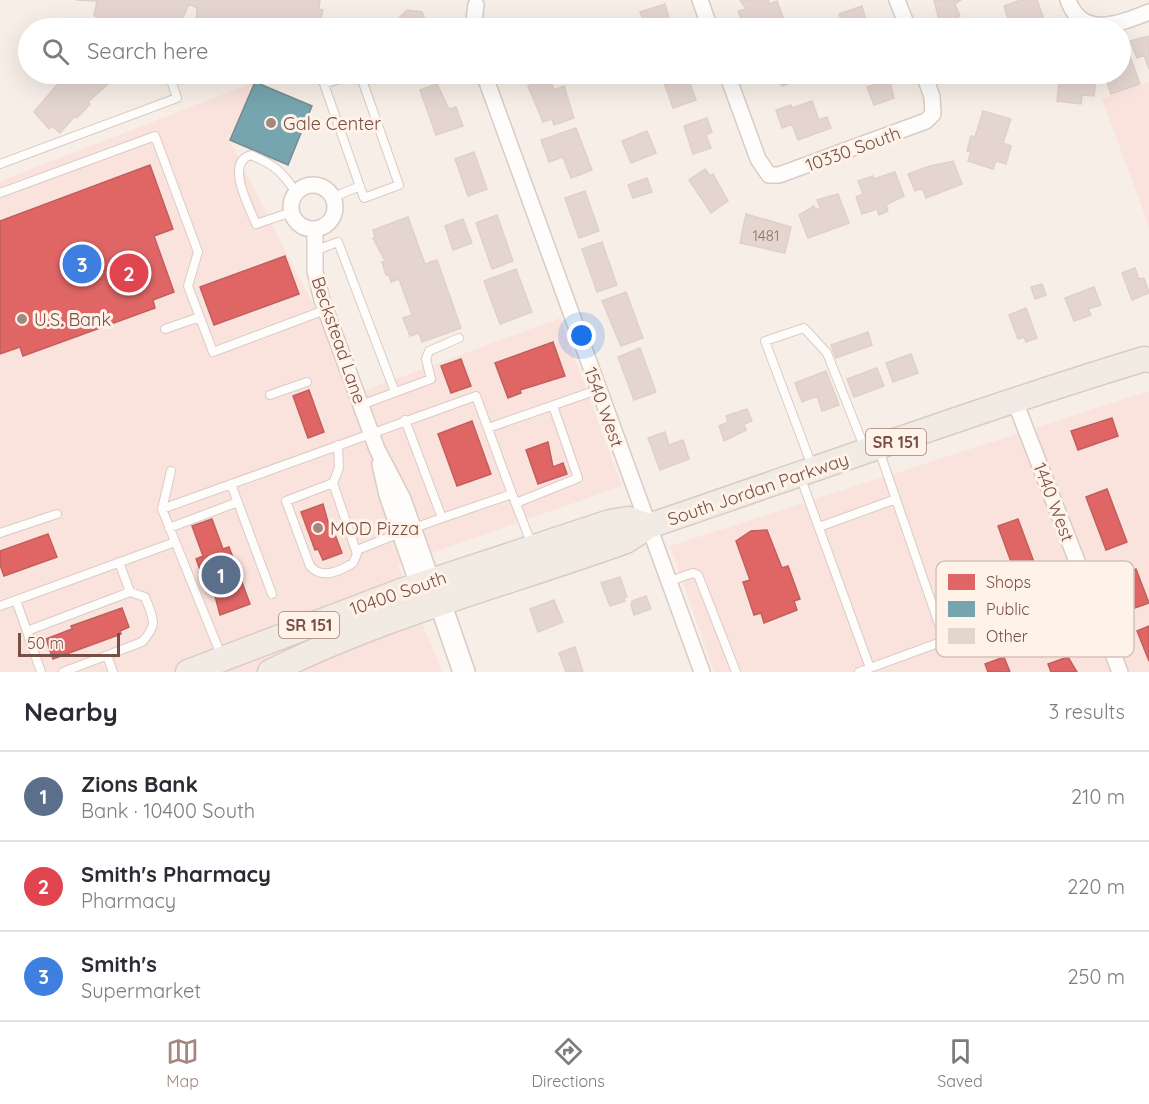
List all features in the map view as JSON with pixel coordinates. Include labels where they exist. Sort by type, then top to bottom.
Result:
[{"type":"main road","name":"South Jordan Parkway","points":[[610,522],[628,519],[649,526],[872,451],[1014,399],[1147,358]]},
{"type":"main road","name":"10400 South","points":[[270,672],[298,662],[429,594],[533,547],[610,522]]},
{"type":"main road","name":"10400 South","points":[[188,672],[222,659],[429,594],[626,541],[649,526]]},
{"type":"street","points":[[700,0],[707,18]]},
{"type":"street","points":[[897,0],[904,18]]},
{"type":"street","points":[[1068,0],[1077,18]]},
{"type":"street","points":[[474,18],[476,5]]},
{"type":"street","points":[[1130,18],[1149,12]]},
{"type":"street","name":"1540 West","points":[[488,84],[597,390],[702,672]]},
{"type":"street","name":"10330 South","points":[[731,84],[758,159],[769,175],[788,172],[917,126],[933,114],[932,97],[927,84]]},
{"type":"street","points":[[321,185],[334,197],[335,214],[323,227],[315,229],[298,224],[292,212],[292,200],[303,186],[321,185]]},
{"type":"street","name":"Beckstead Lane","points":[[315,229],[317,284],[377,449],[387,495],[407,530],[429,594],[450,672]]},
{"type":"street","name":"1440 West","points":[[1014,399],[1077,561]]},
{"type":"street","name":"Beckstead Lane","points":[[429,594],[464,672]]},
{"type":"street","name":"1440 West","points":[[1114,657],[1120,672]]},
{"type":"lane","points":[[0,164],[177,98],[172,84]]},
{"type":"lane","points":[[324,84],[364,198],[399,185],[361,84]]},
{"type":"lane","points":[[0,193],[155,136],[198,252],[188,285],[213,352],[325,310]]},
{"type":"lane","points":[[292,212],[256,224],[239,178],[239,164],[251,155],[272,164],[281,171],[296,192]]},
{"type":"lane","points":[[334,197],[360,186]]},
{"type":"lane","points":[[314,251],[338,242],[395,392]]},
{"type":"lane","points":[[165,329],[200,317]]},
{"type":"lane","points":[[870,668],[819,527],[807,472],[765,341],[804,328],[827,353],[896,499],[936,613]]},
{"type":"lane","points":[[361,405],[431,379],[426,359],[429,351],[459,338]]},
{"type":"lane","points":[[270,395],[307,382]]},
{"type":"lane","points":[[488,428],[597,390]]},
{"type":"lane","points":[[162,509],[476,396],[533,547]]},
{"type":"lane","points":[[516,503],[578,478],[552,406]]},
{"type":"lane","points":[[405,420],[442,518]]},
{"type":"lane","points":[[333,483],[286,501],[314,571],[325,574],[349,566],[356,559],[357,550],[333,483],[339,468],[338,445]]},
{"type":"lane","points":[[171,471],[162,509],[222,659]]},
{"type":"lane","points":[[231,484],[272,594]]},
{"type":"lane","points":[[357,550],[407,530],[512,494]]},
{"type":"lane","points":[[819,527],[896,499]]},
{"type":"lane","points":[[169,528],[237,502]]},
{"type":"lane","points":[[0,533],[57,514]]},
{"type":"lane","points":[[0,606],[175,542]]},
{"type":"lane","points":[[119,562],[130,592]]},
{"type":"lane","points":[[670,581],[693,573],[698,575],[736,672]]},
{"type":"lane","points":[[27,631],[130,592],[145,597],[154,621],[151,633],[142,642],[63,672]]},
{"type":"lane","points":[[16,600],[41,672]]},
{"type":"lane","points":[[859,672],[936,644]]},
{"type":"lane","points":[[107,656],[113,672]]},
{"type":"shaded area","points":[[1149,82],[1149,227],[1102,99]]},
{"type":"shaded area","points":[[254,84],[230,141],[358,393],[560,318],[622,486],[398,565],[442,672],[0,672],[0,181]]},
{"type":"shaded area","points":[[1149,391],[1149,672],[714,672],[670,546]]},
{"type":"building: Shops","points":[[150,165],[173,229],[154,236],[174,292],[153,300],[155,308],[23,356],[20,347],[0,354],[0,221]]},
{"type":"building: Shops","points":[[285,256],[299,294],[214,325],[200,287]]},
{"type":"building: Shops","points":[[553,342],[565,376],[520,390],[521,393],[508,398],[495,363]]},
{"type":"building: Shops","points":[[461,359],[471,386],[451,393],[441,366]]},
{"type":"building: Shops","points":[[309,390],[324,432],[308,438],[293,396]]},
{"type":"building: Shops","points":[[1112,418],[1118,436],[1078,450],[1071,431]]},
{"type":"building: Shops","points":[[472,421],[491,474],[457,486],[438,434]]},
{"type":"building: Shops","points":[[548,442],[553,467],[563,463],[567,474],[538,484],[526,450]]},
{"type":"building: Shops","points":[[1107,489],[1127,542],[1106,550],[1086,497]]},
{"type":"building: Shops","name":"MOD Pizza","points":[[323,504],[331,533],[334,532],[342,553],[323,560],[318,549],[315,550],[301,512]]},
{"type":"building: Shops","points":[[212,519],[223,549],[229,547],[250,604],[220,615],[214,592],[209,593],[196,559],[203,556],[192,526]]},
{"type":"building: Shops","points":[[1018,519],[1034,561],[1011,561],[998,526]]},
{"type":"building: Shops","points":[[767,530],[782,568],[788,566],[800,599],[794,601],[797,610],[764,623],[761,613],[754,615],[743,582],[750,580],[736,541],[751,531]]},
{"type":"building: Shops","points":[[48,534],[57,557],[4,576],[0,565],[0,551]]},
{"type":"building: Shops","points":[[1136,569],[1149,603],[1134,608],[1134,570]]},
{"type":"building: Shops","points":[[122,608],[129,627],[120,631],[121,634],[53,659],[46,639],[72,629],[71,626]]},
{"type":"building: Shops","points":[[1149,626],[1149,661],[1137,631]]},
{"type":"building: Shops","points":[[1004,657],[1010,672],[988,672],[985,664]]},
{"type":"building: Shops","points":[[1068,657],[1077,672],[1051,672],[1048,664]]},
{"type":"building: Public","name":"Gale Center","points":[[254,84],[260,84],[312,106],[288,165],[230,140]]},
{"type":"building: Other","points":[[76,0],[320,0],[319,9],[323,10],[321,18],[196,18],[197,8],[189,4],[183,18],[97,18],[94,15],[97,1]]},
{"type":"building: Other","points":[[740,0],[768,0],[770,4],[777,1],[783,18],[741,18],[738,11],[746,9]]},
{"type":"building: Other","points":[[934,0],[961,0],[955,4],[960,16],[938,18]]},
{"type":"building: Other","points":[[1021,0],[1037,0],[1044,18],[1008,18],[1004,6]]},
{"type":"building: Other","points":[[665,4],[669,18],[642,18],[640,12]]},
{"type":"building: Other","points":[[862,6],[865,18],[840,18],[839,14]]},
{"type":"building: Other","points":[[407,10],[422,12],[424,18],[399,18]]},
{"type":"building: Other","points":[[1149,36],[1149,69],[1144,55],[1137,58],[1131,41]]},
{"type":"building: Other","points":[[1131,59],[1140,84],[1111,94],[1108,84],[1131,84]]},
{"type":"building: Other","points":[[58,84],[108,84],[60,133],[52,126],[49,129],[34,112]]},
{"type":"building: Other","points":[[437,84],[449,109],[456,107],[463,126],[436,135],[420,90]]},
{"type":"building: Other","points":[[552,84],[554,90],[564,86],[574,118],[554,125],[552,119],[543,122],[528,86]]},
{"type":"building: Other","points":[[665,84],[690,84],[696,100],[673,108]]},
{"type":"building: Other","points":[[890,84],[894,98],[874,105],[867,87]]},
{"type":"building: Other","points":[[1059,84],[1096,84],[1094,96],[1082,95],[1081,104],[1057,101]]},
{"type":"building: Other","points":[[812,101],[819,120],[827,117],[831,128],[798,140],[792,124],[782,128],[776,110],[791,105],[792,108]]},
{"type":"building: Other","points":[[983,111],[1011,119],[1003,143],[1011,146],[1006,164],[996,161],[993,169],[968,161],[971,152],[967,151],[971,136],[975,137]]},
{"type":"building: Other","points":[[707,118],[712,132],[706,135],[711,148],[693,154],[684,126]]},
{"type":"building: Other","points":[[576,128],[592,170],[571,178],[563,157],[549,162],[541,140]]},
{"type":"building: Other","points":[[647,131],[656,153],[631,163],[622,141]]},
{"type":"building: Other","points":[[474,152],[487,189],[468,196],[455,159]]},
{"type":"building: Other","points":[[953,161],[962,184],[926,198],[922,188],[915,191],[908,174]]},
{"type":"building: Other","points":[[705,169],[710,176],[713,174],[728,201],[711,213],[689,180]]},
{"type":"building: Other","points":[[895,172],[904,196],[886,205],[888,211],[879,215],[877,209],[862,214],[856,197],[863,194],[858,181],[873,176],[874,179]]},
{"type":"building: Other","points":[[647,178],[652,192],[633,198],[628,185]]},
{"type":"building: Other","points":[[585,191],[599,231],[579,238],[565,198]]},
{"type":"building: Other","points":[[838,194],[849,223],[808,238],[799,215],[814,206],[815,210],[820,208],[817,200]]},
{"type":"building: Other","points":[[746,214],[791,227],[785,253],[740,243]]},
{"type":"building: Other","points":[[497,215],[513,261],[492,269],[476,223]]},
{"type":"building: Other","points":[[408,217],[425,264],[437,260],[461,328],[422,342],[419,333],[410,336],[403,318],[412,315],[399,279],[391,282],[389,275],[386,275],[382,262],[385,261],[373,238],[375,237],[373,230]]},
{"type":"building: Other","points":[[463,219],[472,243],[453,250],[445,226]]},
{"type":"building: Other","points":[[602,242],[617,285],[597,292],[582,249]]},
{"type":"building: Other","points":[[1135,268],[1139,279],[1144,278],[1149,293],[1132,300],[1122,273]]},
{"type":"building: Other","points":[[516,269],[532,312],[500,324],[484,281]]},
{"type":"building: Other","points":[[1042,284],[1046,295],[1035,299],[1031,287]]},
{"type":"building: Other","points":[[1094,287],[1101,305],[1088,309],[1091,315],[1074,321],[1065,298]]},
{"type":"building: Other","points":[[626,292],[643,338],[621,346],[602,301]]},
{"type":"building: Other","points":[[1026,308],[1037,338],[1026,342],[1024,337],[1018,339],[1009,315]]},
{"type":"building: Other","points":[[868,332],[872,345],[836,358],[831,345]]},
{"type":"building: Other","points":[[640,348],[656,392],[634,400],[618,357]]},
{"type":"building: Other","points":[[911,354],[918,373],[893,382],[886,363]]},
{"type":"building: Other","points":[[877,368],[884,386],[854,397],[847,379]]},
{"type":"building: Other","points":[[826,371],[839,405],[822,411],[817,396],[802,402],[795,383]]},
{"type":"building: Other","points":[[747,409],[752,421],[744,424],[746,430],[724,441],[719,426],[728,422],[726,416]]},
{"type":"building: Other","points":[[665,432],[669,445],[683,440],[689,459],[660,470],[648,438]]},
{"type":"building: Other","points":[[620,577],[627,597],[624,598],[625,601],[610,606],[601,583]]},
{"type":"building: Other","points":[[646,596],[651,609],[634,615],[632,601]]},
{"type":"building: Other","points":[[554,600],[563,622],[538,632],[530,609]]},
{"type":"building: Other","points":[[575,647],[583,672],[566,672],[559,653]]},
{"type":"place","name":"Gale Center","points":[[271,123]]},
{"type":"place","name":"Smith's","points":[[82,264]]},
{"type":"place","name":"Smith's Pharmacy","points":[[129,273]]},
{"type":"place","name":"U.S. Bank","points":[[22,319]]},
{"type":"place","name":"MOD Pizza","points":[[318,528]]},
{"type":"place","name":"Zions Bank","points":[[221,575]]}]
